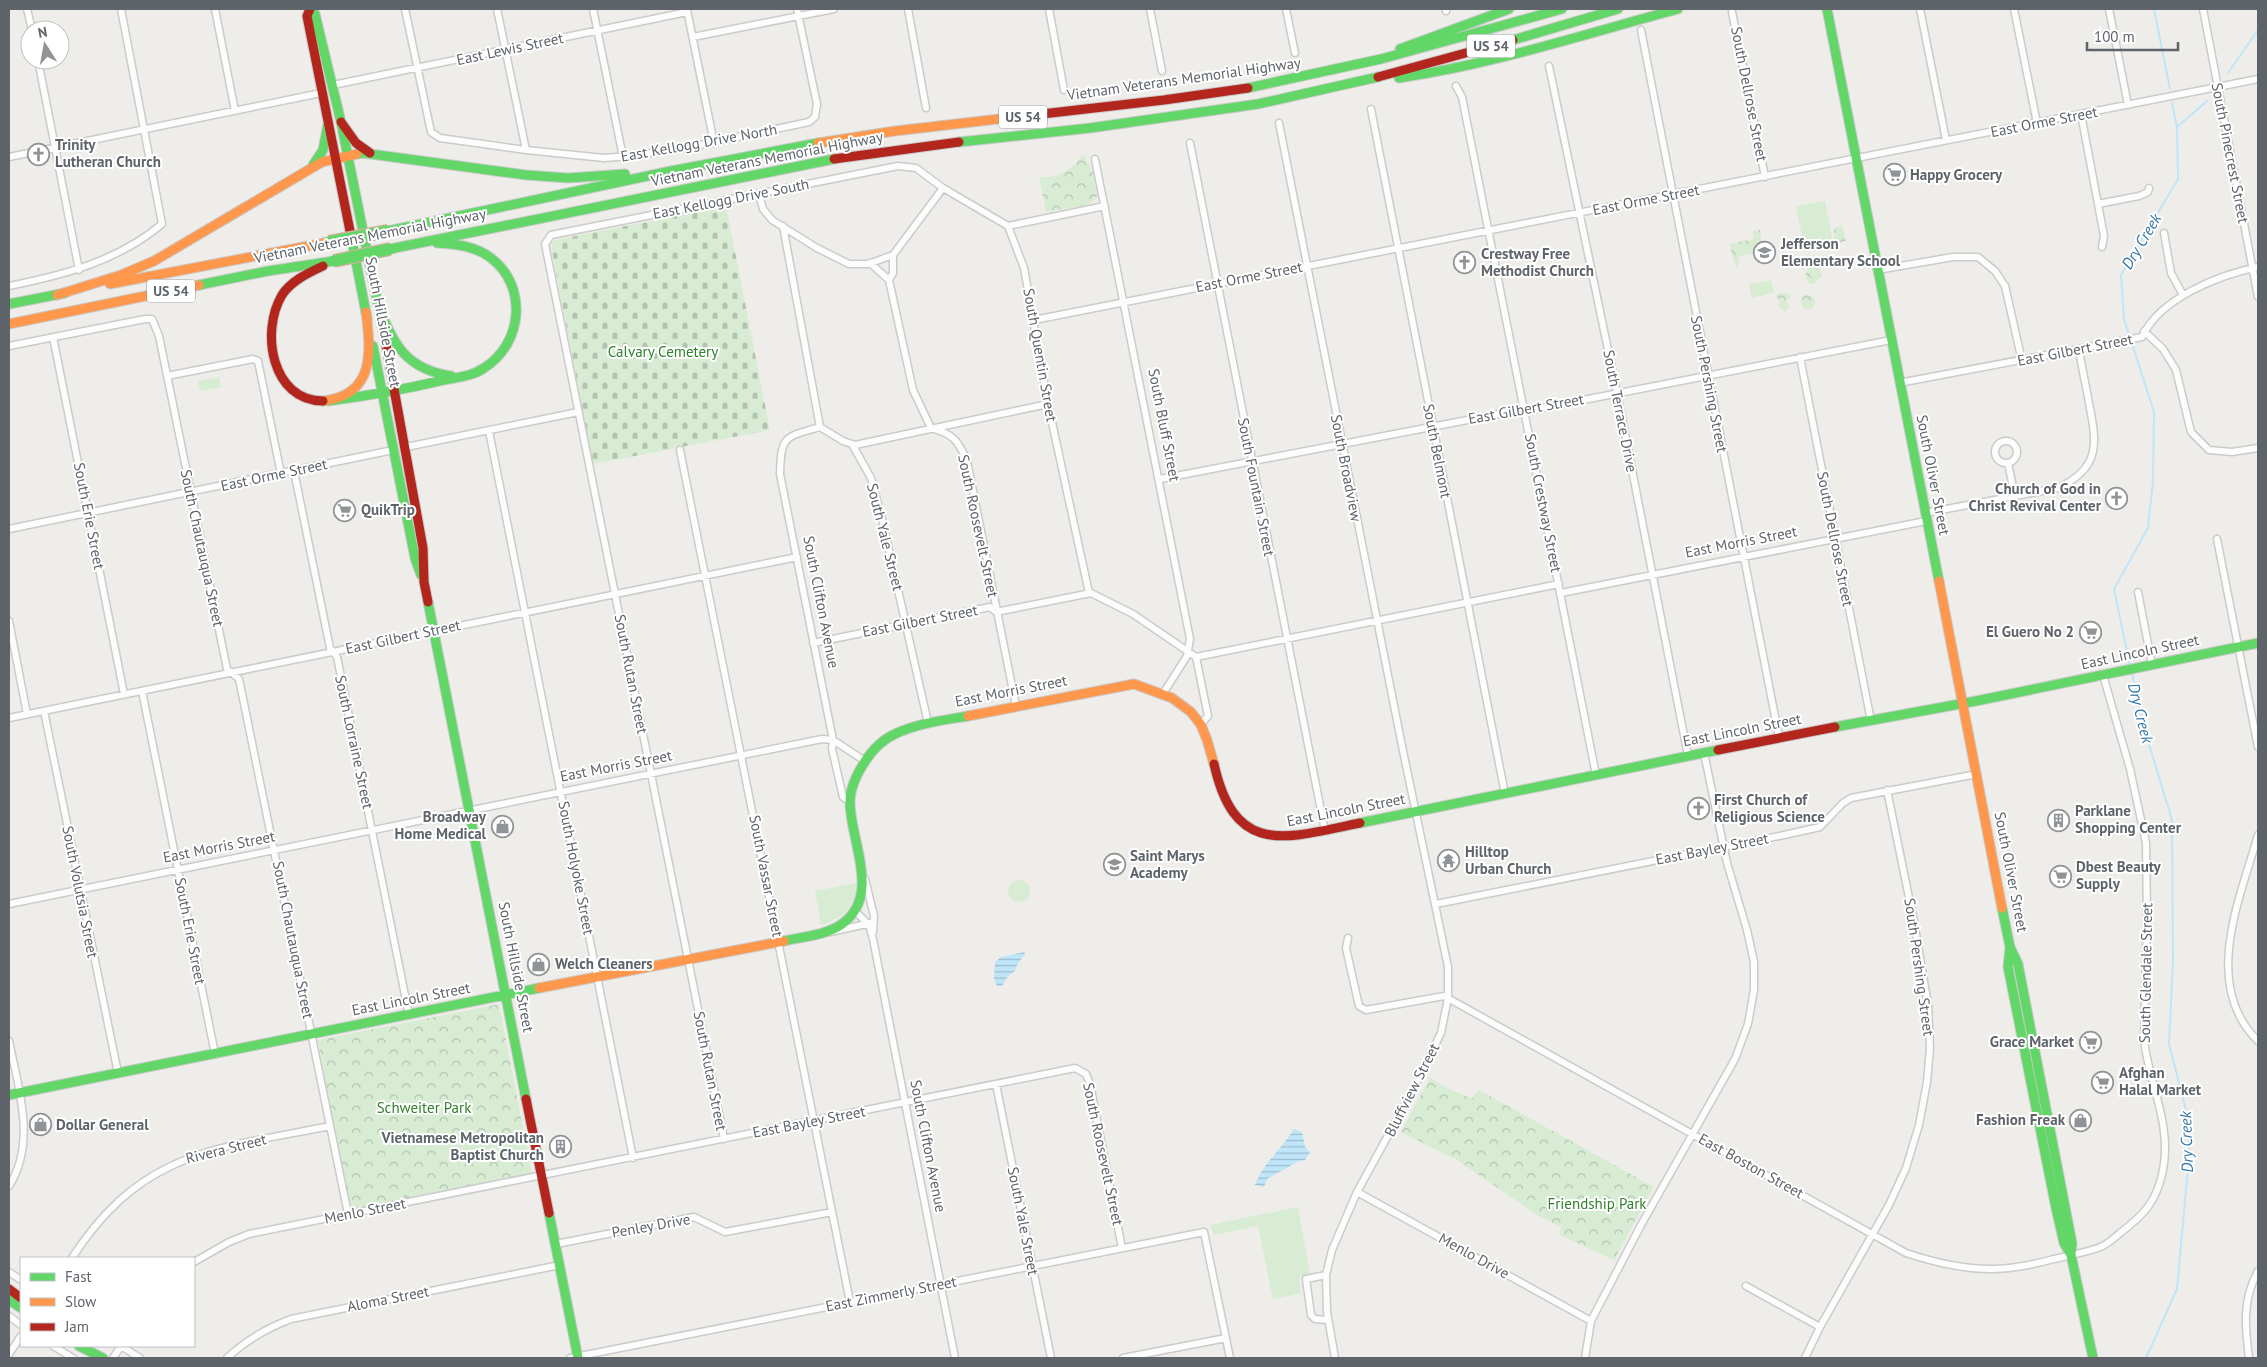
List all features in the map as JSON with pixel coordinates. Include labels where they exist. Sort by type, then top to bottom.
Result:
[{"type":"main road","name":"South Hillside Street","points":[[424,582],[415,558],[392,450],[383,394],[321,93],[307,16],[310,9],[315,14],[333,85],[395,392],[423,548],[424,582],[433,631],[556,1244],[575,1358]]},
{"type":"main road","points":[[1368,63],[1417,42],[1509,9]]},
{"type":"main road","name":"Vietnam Veterans Memorial Highway","points":[[9,304],[388,231],[677,169],[843,138],[1203,94],[1270,84],[1368,63],[1562,9]]},
{"type":"main road","name":"Vietnam Veterans Memorial Highway","points":[[9,324],[268,271],[334,261],[834,159],[1258,104],[1363,82],[1618,9]]},
{"type":"main road","points":[[1363,82],[1417,76],[1499,58],[1577,39],[1612,26],[1678,9]]},
{"type":"main road","name":"South Oliver Street","points":[[1827,9],[2010,947],[2008,967],[2056,1208],[2064,1243],[2071,1255],[2092,1358]]},
{"type":"main road","points":[[341,122],[363,150],[374,154]]},
{"type":"main road","points":[[310,169],[323,150],[328,124]]},
{"type":"main road","points":[[57,295],[121,275],[154,261],[322,162],[356,154],[374,154],[526,176],[611,175],[677,169]]},
{"type":"main road","points":[[334,261],[300,278],[283,294],[274,313],[272,335],[276,362],[283,380],[294,394],[312,401],[328,401],[383,394],[463,376],[479,371],[494,361],[511,339],[517,318],[515,292],[503,269],[482,252],[461,245],[423,243]]},
{"type":"main road","points":[[378,308],[390,336],[409,361],[435,374],[463,376]]},
{"type":"main road","points":[[328,401],[352,390],[361,381],[367,369],[370,350],[366,312]]},
{"type":"main road","name":"East Lincoln Street","points":[[1200,725],[1207,735],[1223,801],[1237,819],[1259,834],[1273,837],[1325,830],[1779,737],[1963,704],[2258,643]]},
{"type":"main road","name":"East Morris Street","points":[[865,761],[878,746],[896,733],[928,723],[1134,684],[1164,692],[1191,712],[1200,725]]},
{"type":"main road","name":"South Clifton Avenue","points":[[855,912],[860,901],[863,878],[850,802],[854,785],[865,761]]},
{"type":"main road","name":"East Lincoln Street","points":[[14,1094],[688,958],[778,942],[819,933],[842,925],[855,912]]},
{"type":"main road","points":[[9,1289],[20,1297]]},
{"type":"main road","points":[[9,1300],[20,1307]]},
{"type":"main road","points":[[81,1347],[105,1358]]},
{"type":"main road","points":[[91,1347],[105,1358]]},
{"type":"street","points":[[9,286],[79,270],[148,236],[162,224],[121,9]]},
{"type":"street","points":[[215,9],[235,111]]},
{"type":"street","points":[[405,9],[416,68]]},
{"type":"street","points":[[497,9],[526,150]]},
{"type":"street","points":[[593,9],[623,157]]},
{"type":"street","points":[[693,37],[798,12],[834,9]]},
{"type":"street","points":[[908,9],[926,108]]},
{"type":"street","points":[[1049,9],[1064,90]]},
{"type":"street","points":[[1150,9],[1162,71]]},
{"type":"street","points":[[1286,9],[1295,53]]},
{"type":"street","points":[[1920,9],[1946,140]]},
{"type":"street","points":[[2014,9],[2037,123]]},
{"type":"street","points":[[2109,9],[2128,105]]},
{"type":"street","name":"South Pinecrest Street","points":[[2203,9],[2255,268],[2258,296]]},
{"type":"street","points":[[687,10],[714,143]]},
{"type":"street","name":"East Lewis Street","points":[[333,85],[598,31],[687,10]]},
{"type":"street","name":"East Kellogg Drive North","points":[[416,68],[431,132],[440,138],[526,150],[604,158],[623,157],[714,143],[809,122],[815,114],[817,104],[798,12]]},
{"type":"street","name":"South Dellrose Street","points":[[1732,12],[1764,177]]},
{"type":"street","name":"South Pershing Street","points":[[1640,30],[1779,737]]},
{"type":"street","name":"South Terrace Drive","points":[[1549,66],[1617,393],[1688,756]]},
{"type":"street","points":[[40,70],[79,270]]},
{"type":"street","name":"East Orme Street","points":[[1034,320],[2258,79]]},
{"type":"street","name":"South Crestway Street","points":[[1456,86],[1462,97],[1596,775]]},
{"type":"street","points":[[9,156],[321,93]]},
{"type":"street","name":"South Belmont","points":[[1371,109],[1505,794]]},
{"type":"street","points":[[2082,114],[2104,236],[2102,247]]},
{"type":"street","name":"South Broadview","points":[[1279,123],[1415,812]]},
{"type":"street","name":"South Fountain Street","points":[[1190,143],[1216,284],[1325,830]]},
{"type":"street","name":"South Bluff Street","points":[[1095,159],[1160,479],[1190,639],[1188,652]]},
{"type":"street","name":"East Kellogg Drive South","points":[[547,238],[551,235],[889,167],[910,166],[916,168],[943,188]]},
{"type":"street","points":[[759,194],[763,209],[772,220],[817,248],[849,264],[870,263],[893,254],[943,188],[1008,226],[1104,206]]},
{"type":"street","points":[[2098,204],[2139,196],[2148,192],[2148,188]]},
{"type":"street","points":[[783,226],[820,427],[843,441],[856,445],[1048,404]]},
{"type":"street","name":"South Quentin Street","points":[[1008,226],[1024,268],[1048,404],[1089,592]]},
{"type":"street","points":[[2164,233],[2171,273],[2183,295]]},
{"type":"street","name":"South Rutan Street","points":[[547,238],[545,244],[724,1140]]},
{"type":"street","points":[[893,254],[894,264],[889,280],[913,390],[931,428]]},
{"type":"street","points":[[1878,270],[1953,257],[1978,257],[1995,271],[2005,286],[2022,361]]},
{"type":"street","points":[[870,263],[889,280]]},
{"type":"street","name":"East Gilbert Street","points":[[1899,383],[2136,338],[2142,336],[2149,324],[2183,295],[2232,273],[2255,268]]},
{"type":"street","name":"South Chautauqua Street","points":[[53,337],[138,320],[152,319],[159,336],[227,669],[239,679],[348,1214]]},
{"type":"street","points":[[2144,331],[2163,349],[2176,370],[2191,432],[2209,450],[2232,452],[2258,448]]},
{"type":"street","points":[[9,346],[53,337]]},
{"type":"street","name":"South Erie Street","points":[[53,337],[124,694]]},
{"type":"street","name":"East Gilbert Street","points":[[1160,479],[1432,426],[1525,409],[1532,410],[1891,340]]},
{"type":"street","name":"East Morris Street","points":[[1561,593],[1835,539],[2058,488],[2068,484],[2084,471],[2092,456],[2094,446],[2094,432],[2079,350]]},
{"type":"street","name":"South Dellrose Street","points":[[1800,357],[1870,721]]},
{"type":"street","points":[[167,376],[253,359],[258,361],[281,474]]},
{"type":"street","points":[[406,448],[578,412]]},
{"type":"street","name":"South Clifton Avenue","points":[[820,427],[792,435],[780,449],[780,474],[833,740],[832,749],[843,797],[850,802]]},
{"type":"street","name":"South Roosevelt Street","points":[[931,428],[946,432],[960,444],[967,461],[1016,706]]},
{"type":"street","name":"South Holyoke Street","points":[[489,431],[633,1158]]},
{"type":"street","name":"South Yale Street","points":[[852,444],[871,478],[928,723]]},
{"type":"street","name":"East Orme Street","points":[[9,529],[392,450]]},
{"type":"street","name":"South Vassar Street","points":[[680,450],[850,1302]]},
{"type":"street","points":[[2008,463],[2015,498]]},
{"type":"street","name":"South Lorraine Street","points":[[294,471],[330,648],[337,657],[410,1014]]},
{"type":"street","points":[[2217,538],[2258,747]]},
{"type":"street","name":"East Gilbert Street","points":[[9,718],[797,557]]},
{"type":"street","points":[[1089,592],[1133,614],[1196,657],[1559,584]]},
{"type":"street","name":"East Gilbert Street","points":[[813,642],[990,608],[996,612],[1089,592]]},
{"type":"street","points":[[2138,592],[2146,666]]},
{"type":"street","points":[[9,621],[27,714]]},
{"type":"street","points":[[1164,692],[1188,652]]},
{"type":"street","points":[[1196,657],[1208,716],[1200,725]]},
{"type":"street","name":"South Glendale Street","points":[[2071,1255],[2099,1248],[2110,1242],[2143,1215],[2159,1186],[2166,1144],[2161,1108],[2146,1058],[2144,1040],[2147,918],[2146,843],[2109,674]]},
{"type":"street","name":"South Erie Street","points":[[142,691],[215,1054]]},
{"type":"street","name":"South Volutsia Street","points":[[44,711],[118,1074]]},
{"type":"street","name":"East Morris Street","points":[[9,904],[822,739],[833,740]]},
{"type":"street","points":[[833,740],[865,761]]},
{"type":"street","points":[[1585,1358],[1591,1321],[1641,1225],[1735,1059],[1748,1024],[1754,990],[1754,962],[1724,847],[1704,753]]},
{"type":"street","name":"East Bayley Street","points":[[1436,904],[1820,826],[1843,803],[1851,798],[1977,774]]},
{"type":"street","name":"South Pershing Street","points":[[1805,1358],[1906,1168],[1919,1125],[1930,1048],[1928,1004],[1914,922],[1887,790]]},
{"type":"street","name":"Bluffview Street","points":[[1335,1358],[1327,1320],[1326,1274],[1332,1250],[1357,1192],[1413,1090],[1441,1033],[1448,998],[1448,968],[1436,904],[1415,812]]},
{"type":"street","points":[[2258,835],[2230,937],[2227,968],[2233,1000],[2248,1030],[2258,1040]]},
{"type":"street","name":"South Clifton Avenue","points":[[860,867],[870,893],[873,938],[955,1358]]},
{"type":"street","points":[[855,912],[872,923]]},
{"type":"street","name":"East Lincoln Street","points":[[819,933],[872,923]]},
{"type":"street","points":[[1348,938],[1346,948],[1359,1006],[1366,1010],[1444,996],[1448,998]]},
{"type":"street","name":"East Boston Street","points":[[1448,998],[1906,1253],[1933,1262],[1991,1269],[2028,1265],[2071,1255]]},
{"type":"street","points":[[9,1041],[14,1094],[23,1141],[18,1164],[9,1186]]},
{"type":"street","name":"South Roosevelt Street","points":[[1075,1068],[1086,1074],[1090,1084],[1122,1248]]},
{"type":"street","name":"East Bayley Street","points":[[542,1176],[1075,1068]]},
{"type":"street","name":"South Yale Street","points":[[996,1084],[1051,1358]]},
{"type":"street","name":"Rivera Street","points":[[73,1257],[114,1204],[156,1173],[198,1154],[330,1126]]},
{"type":"street","name":"Menlo Street","points":[[195,1261],[210,1251],[238,1237],[542,1176]]},
{"type":"street","name":"Menlo Drive","points":[[1357,1192],[1591,1321]]},
{"type":"street","name":"Penley Drive","points":[[556,1244],[694,1217],[725,1232],[832,1212]]},
{"type":"street","name":"East Zimmerly Street","points":[[575,1358],[1204,1232],[1226,1338]]},
{"type":"street","name":"Aloma Street","points":[[227,1358],[240,1346],[258,1334],[291,1319],[560,1265]]},
{"type":"street","points":[[2249,1358],[2245,1321],[2246,1306],[2250,1288],[2258,1271]]},
{"type":"street","points":[[9,1272],[20,1279]]},
{"type":"street","points":[[1326,1274],[1306,1279],[1311,1315],[1315,1319],[1327,1320]]},
{"type":"street","points":[[1746,1286],[1820,1327]]},
{"type":"street","points":[[9,1316],[20,1324]]},
{"type":"street","points":[[9,1354],[20,1338]]},
{"type":"street","points":[[1123,1358],[1226,1338],[1230,1358]]},
{"type":"street","points":[[55,1347],[73,1358]]},
{"type":"street","points":[[112,1358],[120,1347]]},
{"type":"street","points":[[123,1347],[140,1358]]},
{"type":"green space","points":[[1083,154],[1096,181],[1096,199],[1086,205],[1046,212],[1039,177],[1059,175],[1070,168]]},
{"type":"green space","points":[[1825,201],[1834,246],[1805,252],[1796,206]]},
{"type":"green space","name":"Calvary Cemetery","points":[[726,206],[770,430],[593,464],[550,241]]},
{"type":"green space","points":[[1842,225],[1846,241],[1837,243],[1834,239],[1834,228]]},
{"type":"green space","points":[[1760,230],[1764,254],[1753,253],[1739,256],[1739,266],[1736,268],[1729,244],[1754,239],[1753,231]]},
{"type":"green space","points":[[1811,262],[1819,265],[1822,276],[1813,284],[1809,284],[1805,276]]},
{"type":"green space","points":[[1771,280],[1774,293],[1752,298],[1749,284]]},
{"type":"green space","points":[[1781,292],[1791,295],[1787,301],[1789,307],[1785,312],[1778,305],[1781,303],[1776,296]]},
{"type":"green space","points":[[1805,295],[1811,295],[1815,302],[1811,309],[1805,309],[1801,305],[1801,299]]},
{"type":"green space","points":[[219,377],[221,387],[200,391],[198,381]]},
{"type":"green space","points":[[1019,880],[1027,883],[1030,891],[1027,899],[1019,902],[1011,899],[1008,891],[1011,883]]},
{"type":"green space","points":[[856,883],[854,898],[847,910],[829,923],[821,925],[815,891]]},
{"type":"green space","name":"Schweiter Park","points":[[499,1004],[532,1174],[350,1210],[318,1040]]},
{"type":"green space","name":"Friendship Park","points":[[1430,1077],[1446,1088],[1472,1098],[1479,1090],[1654,1187],[1614,1260],[1560,1235],[1561,1227],[1537,1215],[1457,1160],[1401,1132]]},
{"type":"green space","points":[[1298,1207],[1310,1274],[1299,1277],[1301,1293],[1273,1299],[1258,1226],[1214,1235],[1210,1225]]},
{"type":"water","points":[[1024,952],[1025,954],[1015,971],[1008,976],[1002,986],[997,986],[994,979],[995,962],[1001,957]]},
{"type":"water","points":[[1294,1129],[1302,1132],[1305,1147],[1310,1152],[1305,1160],[1299,1161],[1267,1179],[1264,1187],[1255,1185],[1258,1177]]},
{"type":"waterway","points":[[2154,9],[2170,89]]},
{"type":"waterway","name":"Dry Creek","points":[[2228,73],[2258,30]]},
{"type":"waterway","name":"Dry Creek","points":[[2177,127],[2207,101]]},
{"type":"waterway","name":"Dry Creek","points":[[2130,666],[2114,589],[2148,528],[2153,481],[2154,412],[2124,319],[2121,275],[2178,179],[2177,127],[2172,103]]},
{"type":"waterway","name":"Dry Creek","points":[[2132,673],[2142,721],[2172,820],[2173,962],[2169,1044],[2188,1118],[2189,1156],[2177,1289],[2146,1358]]},
{"type":"traffic: fast","points":[[311,9],[315,14],[341,122],[386,345]]},
{"type":"traffic: fast","points":[[1400,49],[1509,9]]},
{"type":"traffic: fast","points":[[1248,88],[1381,59],[1562,9]]},
{"type":"traffic: fast","points":[[1513,40],[1618,9]]},
{"type":"traffic: fast","points":[[1399,78],[1505,57],[1678,9]]},
{"type":"traffic: fast","points":[[1827,9],[1939,581]]},
{"type":"traffic: fast","points":[[959,142],[1090,128],[1258,104],[1378,77]]},
{"type":"traffic: fast","points":[[313,165],[323,150],[328,124]]},
{"type":"traffic: fast","points":[[388,231],[671,171],[818,143]]},
{"type":"traffic: fast","points":[[357,154],[363,153],[526,175],[568,178],[625,174]]},
{"type":"traffic: fast","points":[[390,249],[834,159]]},
{"type":"traffic: fast","points":[[350,231],[367,318]]},
{"type":"traffic: fast","points":[[329,242],[388,231]]},
{"type":"traffic: fast","points":[[328,401],[386,392],[470,375],[480,371],[497,358],[507,345],[513,330],[516,314],[511,284],[503,270],[491,258],[472,248],[437,243]]},
{"type":"traffic: fast","points":[[334,261],[390,249]]},
{"type":"traffic: fast","points":[[199,285],[268,271],[334,261]]},
{"type":"traffic: fast","points":[[9,304],[65,293]]},
{"type":"traffic: fast","points":[[379,308],[391,334],[404,354],[423,368],[451,376]]},
{"type":"traffic: fast","points":[[373,346],[415,558],[421,575]]},
{"type":"traffic: fast","points":[[428,602],[526,1099]]},
{"type":"traffic: fast","points":[[1835,727],[1976,701],[2258,643]]},
{"type":"traffic: fast","points":[[784,941],[829,931],[842,924],[854,912],[860,898],[862,883],[861,867],[851,817],[850,797],[856,777],[878,745],[887,738],[914,727],[968,716]]},
{"type":"traffic: fast","points":[[1360,823],[1718,750]]},
{"type":"traffic: fast","points":[[2002,908],[2010,947],[2008,967],[2056,1208],[2064,1243],[2071,1255]]},
{"type":"traffic: fast","points":[[2010,947],[2018,964],[2072,1243],[2071,1255],[2093,1358]]},
{"type":"traffic: fast","points":[[9,1095],[539,988]]},
{"type":"traffic: fast","points":[[549,1213],[578,1358]]},
{"type":"traffic: fast","points":[[9,1300],[20,1307]]},
{"type":"traffic: fast","points":[[81,1347],[103,1358]]},
{"type":"traffic: slow","points":[[818,143],[895,131],[1042,114]]},
{"type":"traffic: slow","points":[[57,295],[121,275],[154,261],[322,162],[357,154]]},
{"type":"traffic: slow","points":[[110,284],[329,242]]},
{"type":"traffic: slow","points":[[9,324],[199,285]]},
{"type":"traffic: slow","points":[[323,401],[340,397],[352,390],[361,381],[366,369],[368,356],[369,342],[366,312]]},
{"type":"traffic: slow","points":[[1939,581],[2002,908]]},
{"type":"traffic: slow","points":[[968,716],[1134,684],[1172,698],[1191,712],[1201,725],[1214,764]]},
{"type":"traffic: slow","points":[[539,988],[784,941]]},
{"type":"traffic: jam","points":[[310,9],[307,16],[350,231]]},
{"type":"traffic: jam","points":[[1378,77],[1513,40]]},
{"type":"traffic: jam","points":[[1042,114],[1248,88]]},
{"type":"traffic: jam","points":[[341,122],[356,143],[370,153]]},
{"type":"traffic: jam","points":[[834,159],[959,142]]},
{"type":"traffic: jam","points":[[323,266],[295,282],[286,290],[275,310],[272,327],[272,345],[275,362],[282,377],[292,390],[306,398],[323,401]]},
{"type":"traffic: jam","points":[[386,345],[423,548],[424,582],[428,602]]},
{"type":"traffic: jam","points":[[1718,750],[1835,727]]},
{"type":"traffic: jam","points":[[1214,764],[1223,794],[1235,815],[1250,828],[1267,834],[1287,836],[1360,823]]},
{"type":"traffic: jam","points":[[526,1099],[549,1213]]},
{"type":"traffic: jam","points":[[9,1289],[20,1297]]},
{"type":"place","name":"Trinity Lutheran Church","points":[[39,154]]},
{"type":"place","name":"Happy Grocery","points":[[1894,175]]},
{"type":"place","name":"Jefferson Elementary School","points":[[1765,253]]},
{"type":"place","name":"Crestway Free Methodist Church","points":[[1465,263]]},
{"type":"place","name":"Church of God in Christ Revival Center","points":[[2117,498]]},
{"type":"place","name":"QuikTrip","points":[[345,510]]},
{"type":"place","name":"El Guero No 2","points":[[2090,632]]},
{"type":"place","name":"First Church of Religious Science","points":[[1698,809]]},
{"type":"place","name":"Parklane Shopping Center","points":[[2059,820]]},
{"type":"place","name":"Broadway Home Medical","points":[[502,826]]},
{"type":"place","name":"Hilltop Urban Church","points":[[1449,861]]},
{"type":"place","name":"Saint Marys Academy","points":[[1114,865]]},
{"type":"place","name":"Dbest Beauty Supply","points":[[2060,876]]},
{"type":"place","name":"Welch Cleaners","points":[[539,964]]},
{"type":"place","name":"Grace Market","points":[[2090,1042]]},
{"type":"place","name":"Afghan Halal Market","points":[[2103,1082]]},
{"type":"place","name":"Fashion Freak","points":[[2081,1120]]},
{"type":"place","name":"Dollar General","points":[[40,1125]]},
{"type":"place","name":"Vietnamese Metropolitan Baptist Church","points":[[560,1147]]}]
